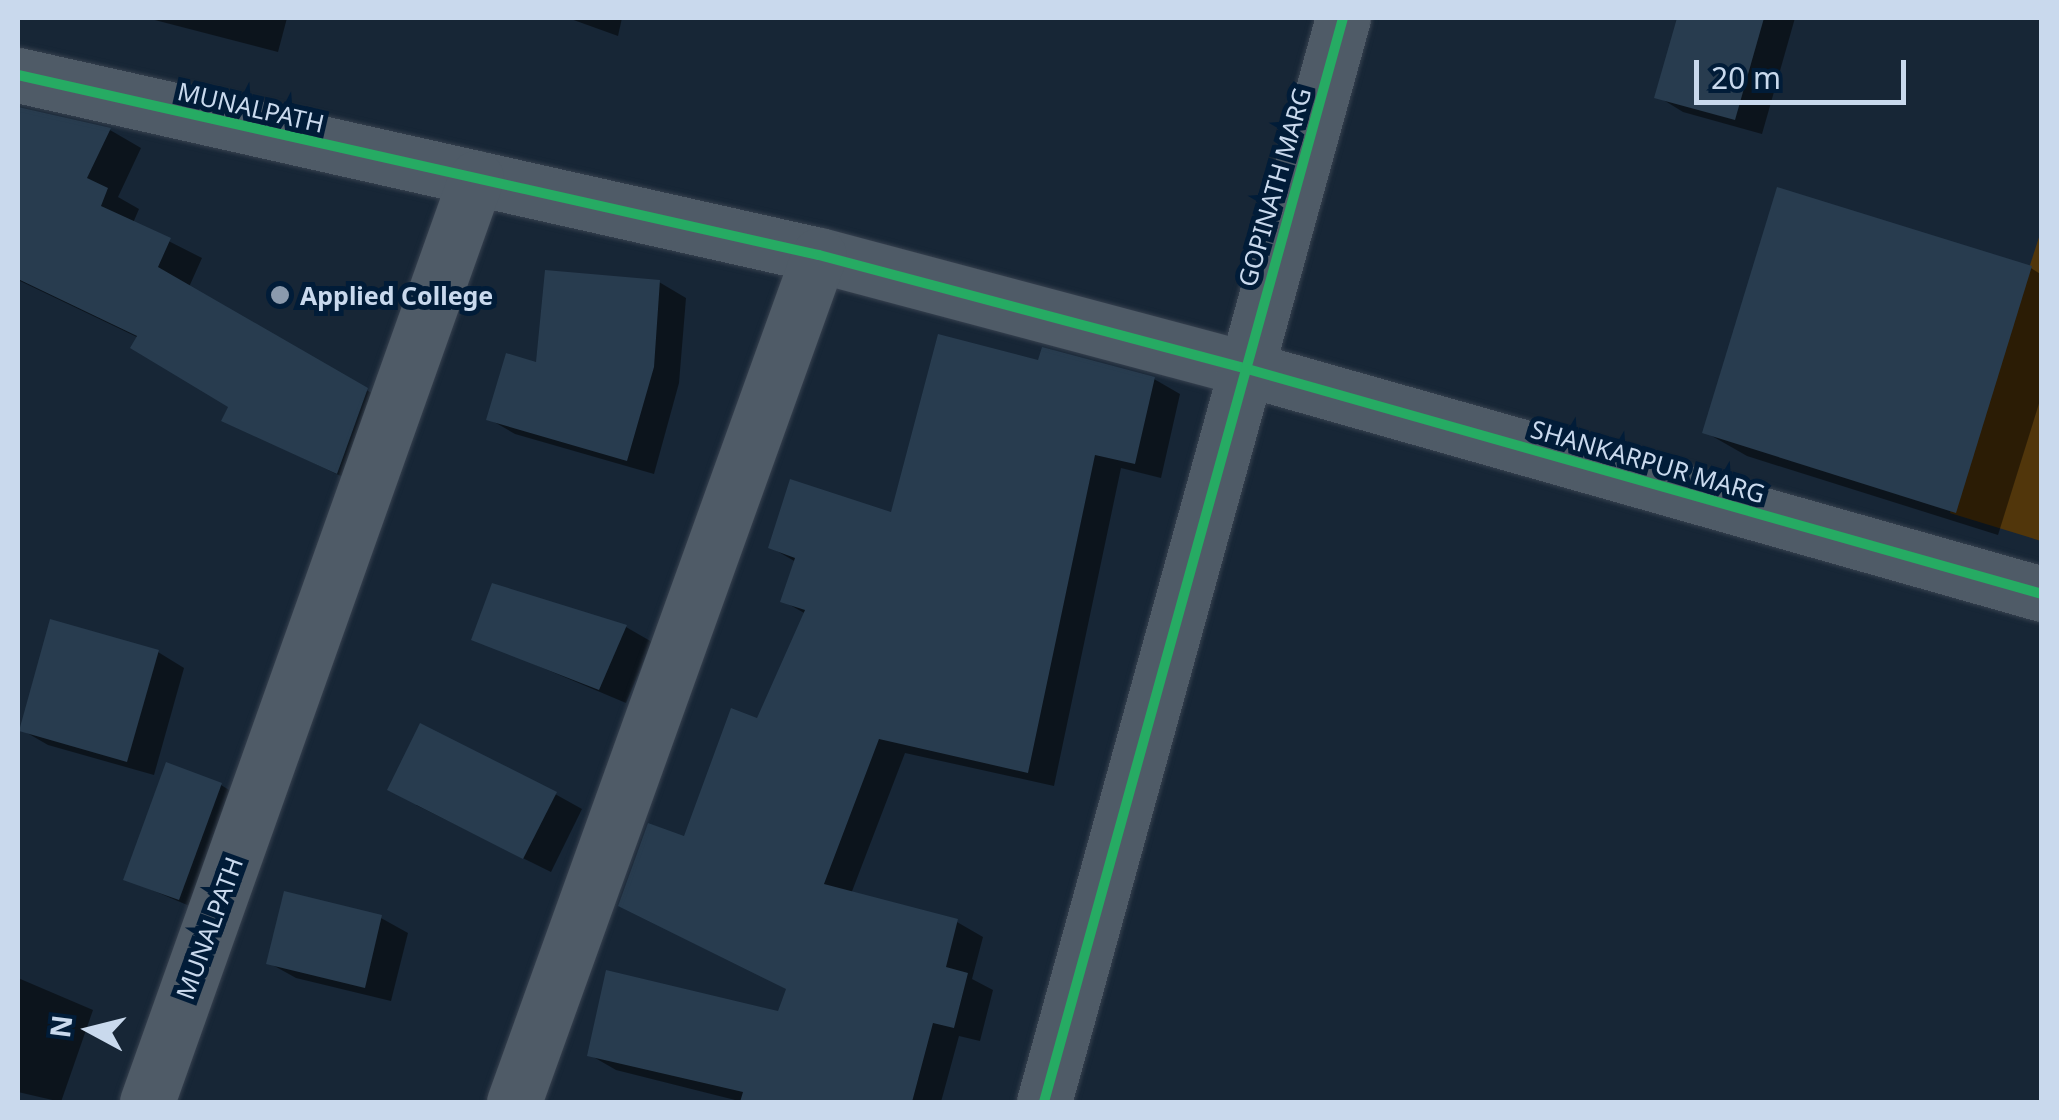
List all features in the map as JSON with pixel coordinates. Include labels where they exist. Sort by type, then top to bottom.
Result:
[{"type":"street","name":"GOPINATH MARG","points":[[1044,1102],[1343,18]]},
{"type":"street","name":"MUNALPATH","points":[[18,75],[476,178],[147,1102]]},
{"type":"street","name":"SHANKARPUR MARG","points":[[476,178],[819,255],[1244,368],[2042,594]]},
{"type":"street","points":[[514,1102],[819,255]]},
{"type":"shaded area","points":[[2041,231],[2041,541],[1950,513]]},
{"type":"building","points":[[1677,18],[1764,18],[1735,120],[1654,98]]},
{"type":"building","points":[[18,107],[111,128],[87,178],[108,188],[101,206],[171,238],[158,267],[368,388],[337,474],[221,421],[228,407],[130,348],[137,336],[18,279]]},
{"type":"building","points":[[1777,187],[2032,266],[1956,513],[1702,433]]},
{"type":"building","points":[[545,270],[660,280],[654,367],[627,461],[486,420],[506,353],[536,362]]},
{"type":"building","points":[[938,334],[1038,360],[1042,347],[1155,377],[1135,464],[1095,455],[1028,773],[879,739],[824,884],[958,919],[946,967],[968,973],[954,1028],[933,1023],[912,1102],[740,1102],[743,1092],[587,1056],[606,970],[778,1011],[786,989],[618,906],[648,823],[684,836],[731,708],[757,718],[805,610],[780,602],[795,558],[768,548],[790,479],[891,512]]},
{"type":"building","points":[[492,583],[627,625],[599,690],[471,640]]},
{"type":"building","points":[[50,619],[159,650],[127,762],[19,731]]},
{"type":"building","points":[[420,723],[557,792],[523,859],[387,790]]},
{"type":"building","points":[[166,762],[222,783],[179,900],[123,880]]},
{"type":"building","points":[[284,891],[382,915],[365,988],[266,964]]},
{"type":"cycle path","points":[[1044,1102],[1343,18]]},
{"type":"cycle path","points":[[18,75],[819,255],[1244,368],[2042,594]]},
{"type":"place","name":"Applied College","points":[[280,295]]}]
